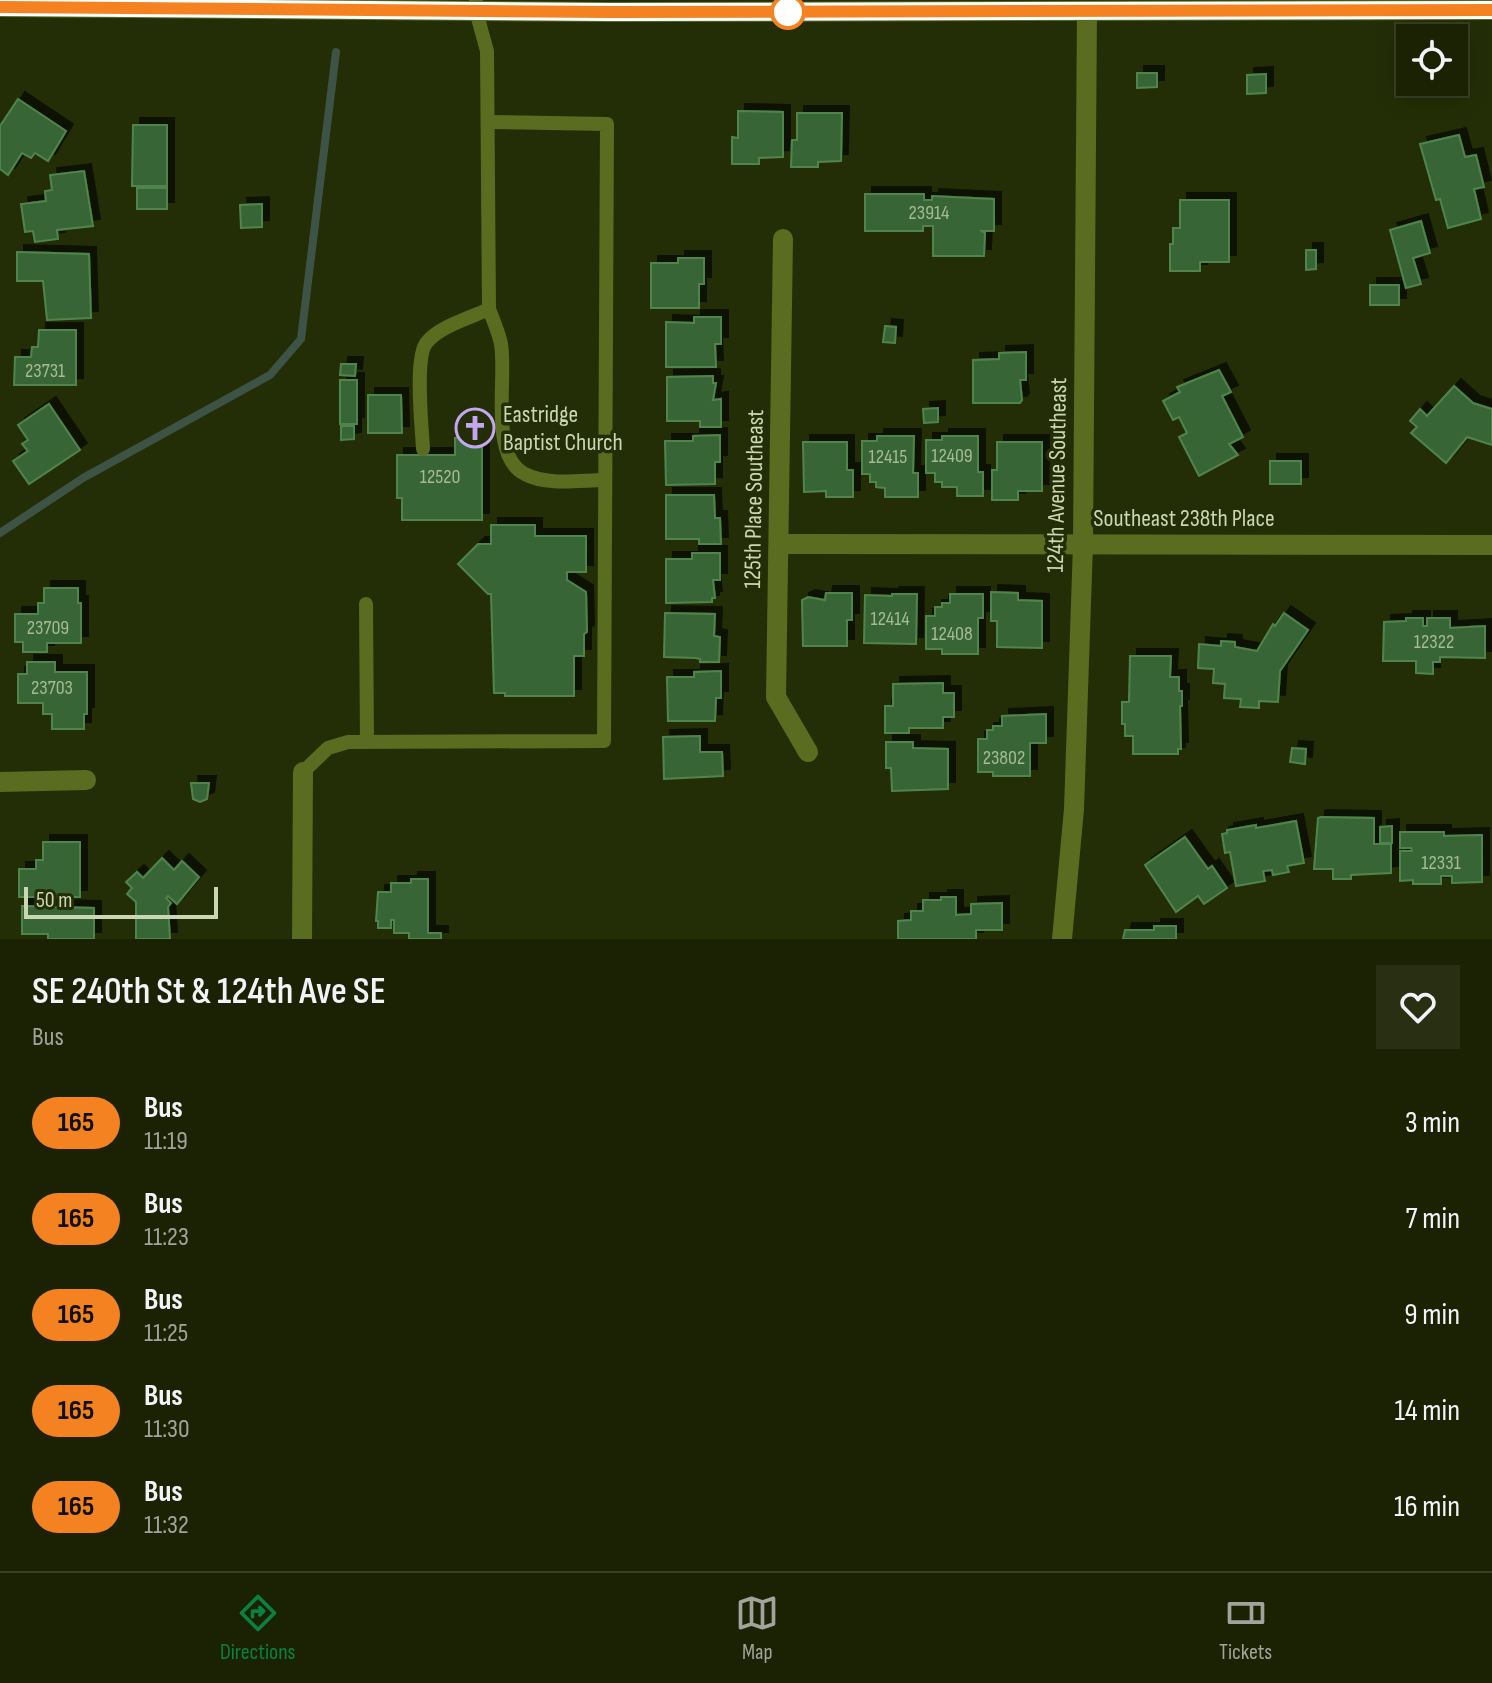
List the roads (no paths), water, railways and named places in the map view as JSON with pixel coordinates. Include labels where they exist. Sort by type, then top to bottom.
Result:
[{"type":"street","points":[[0,7],[1492,10]]},
{"type":"street","name":"124th Avenue Southeast","points":[[1062,939],[1074,809],[1083,544],[1087,11]]},
{"type":"street","name":"125th Place Southeast","points":[[783,239],[776,697],[808,752]]},
{"type":"street","name":"Southeast 238th Place","points":[[779,544],[1492,545]]},
{"type":"street","points":[[302,939],[303,772]]},
{"type":"street","points":[[0,782],[86,780]]},
{"type":"lane","points":[[476,6],[487,51],[489,309],[501,344],[504,446],[511,463],[524,474],[547,480],[605,480]]},
{"type":"lane","points":[[303,772],[328,748],[348,742],[604,741],[607,124],[488,122]]},
{"type":"lane","points":[[423,449],[421,361],[424,344],[435,334],[489,309]]},
{"type":"lane","points":[[366,604],[367,742]]},
{"type":"waterway","points":[[0,533],[83,478],[270,375],[301,339],[336,52]]},
{"type":"place","name":"Eastridge Baptist Church","points":[[475,428]]}]
